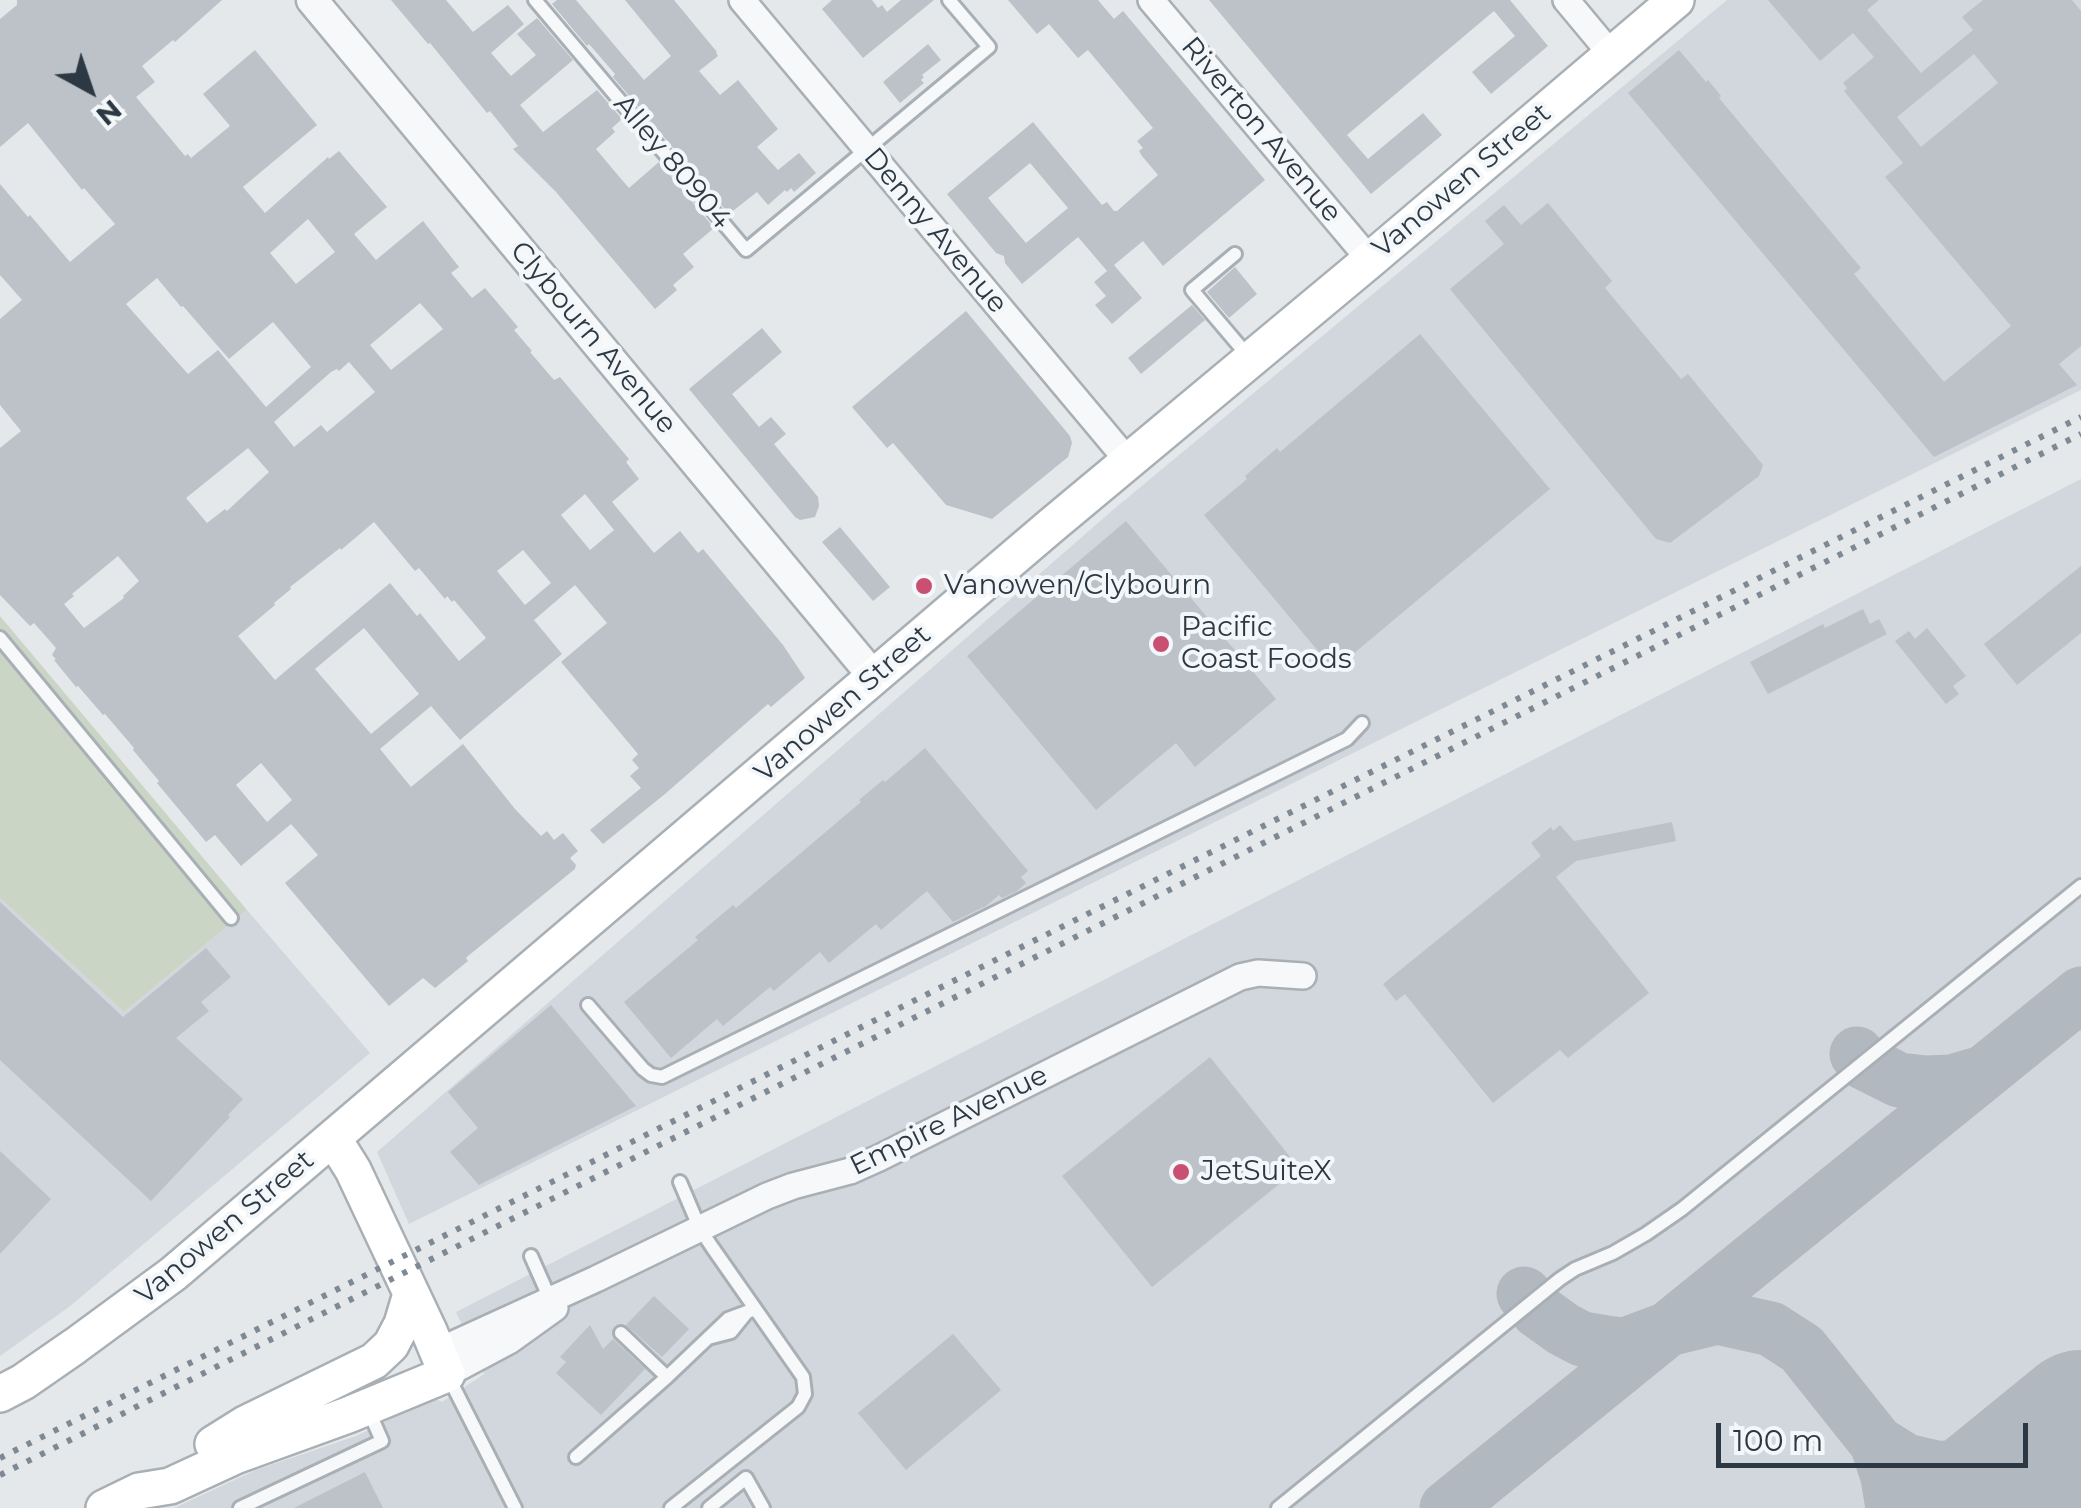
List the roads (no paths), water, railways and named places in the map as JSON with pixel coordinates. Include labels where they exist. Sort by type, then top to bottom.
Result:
[{"type":"main road","name":"Vanowen Street","points":[[0,1394],[76,1346],[158,1286],[1676,0]]},
{"type":"main road","points":[[333,1138],[353,1170],[442,1363]]},
{"type":"main road","points":[[213,1444],[245,1424],[374,1361],[391,1345],[411,1294]]},
{"type":"main road","name":"Empire Avenue","points":[[104,1508],[139,1491],[170,1486],[235,1456],[367,1407],[442,1363]]},
{"type":"main road","name":"Empire Avenue","points":[[139,1491],[156,1472],[213,1444],[442,1363]]},
{"type":"street","name":"Clybourn Avenue","points":[[312,0],[874,677]]},
{"type":"street","name":"Denny Avenue","points":[[742,0],[1128,461]]},
{"type":"street","name":"Riverton Avenue","points":[[1151,0],[1370,260]]},
{"type":"street","points":[[1566,0],[1612,54]]},
{"type":"street","name":"Empire Avenue","points":[[442,1363],[550,1299],[767,1196],[879,1158],[1240,977],[1258,973],[1303,976]]},
{"type":"street","name":"Empire Avenue","points":[[442,1363],[509,1341],[596,1280]]},
{"type":"lane","name":"Alley 80904","points":[[534,0],[746,250],[867,150]]},
{"type":"lane","points":[[867,150],[989,47],[949,0]]},
{"type":"lane","points":[[1235,254],[1192,290],[1250,359]]},
{"type":"lane","points":[[0,638],[231,918]]},
{"type":"lane","points":[[588,1005],[650,1075],[662,1077],[1347,739],[1362,723]]},
{"type":"lane","points":[[1278,1508],[1560,1279],[1630,1244],[1682,1209],[2081,886]]},
{"type":"lane","points":[[672,1508],[798,1407],[805,1394],[803,1378],[751,1310],[700,1229],[680,1182]]},
{"type":"lane","points":[[531,1256],[550,1299]]},
{"type":"lane","points":[[576,1457],[705,1338],[728,1319],[751,1310]]},
{"type":"lane","points":[[622,1333],[667,1377]]},
{"type":"lane","points":[[442,1363],[514,1508]]},
{"type":"lane","points":[[240,1508],[382,1441],[367,1407]]},
{"type":"lane","points":[[709,1508],[746,1478],[763,1508]]},
{"type":"railway","points":[[0,1458],[2081,417]]},
{"type":"railway","points":[[0,1475],[2081,434]]},
{"type":"place","name":"Vanowen/Clybourn","points":[[924,586]]},
{"type":"place","name":"Pacific Coast Foods","points":[[1161,644]]},
{"type":"place","name":"JetSuiteX","points":[[1181,1172]]}]
